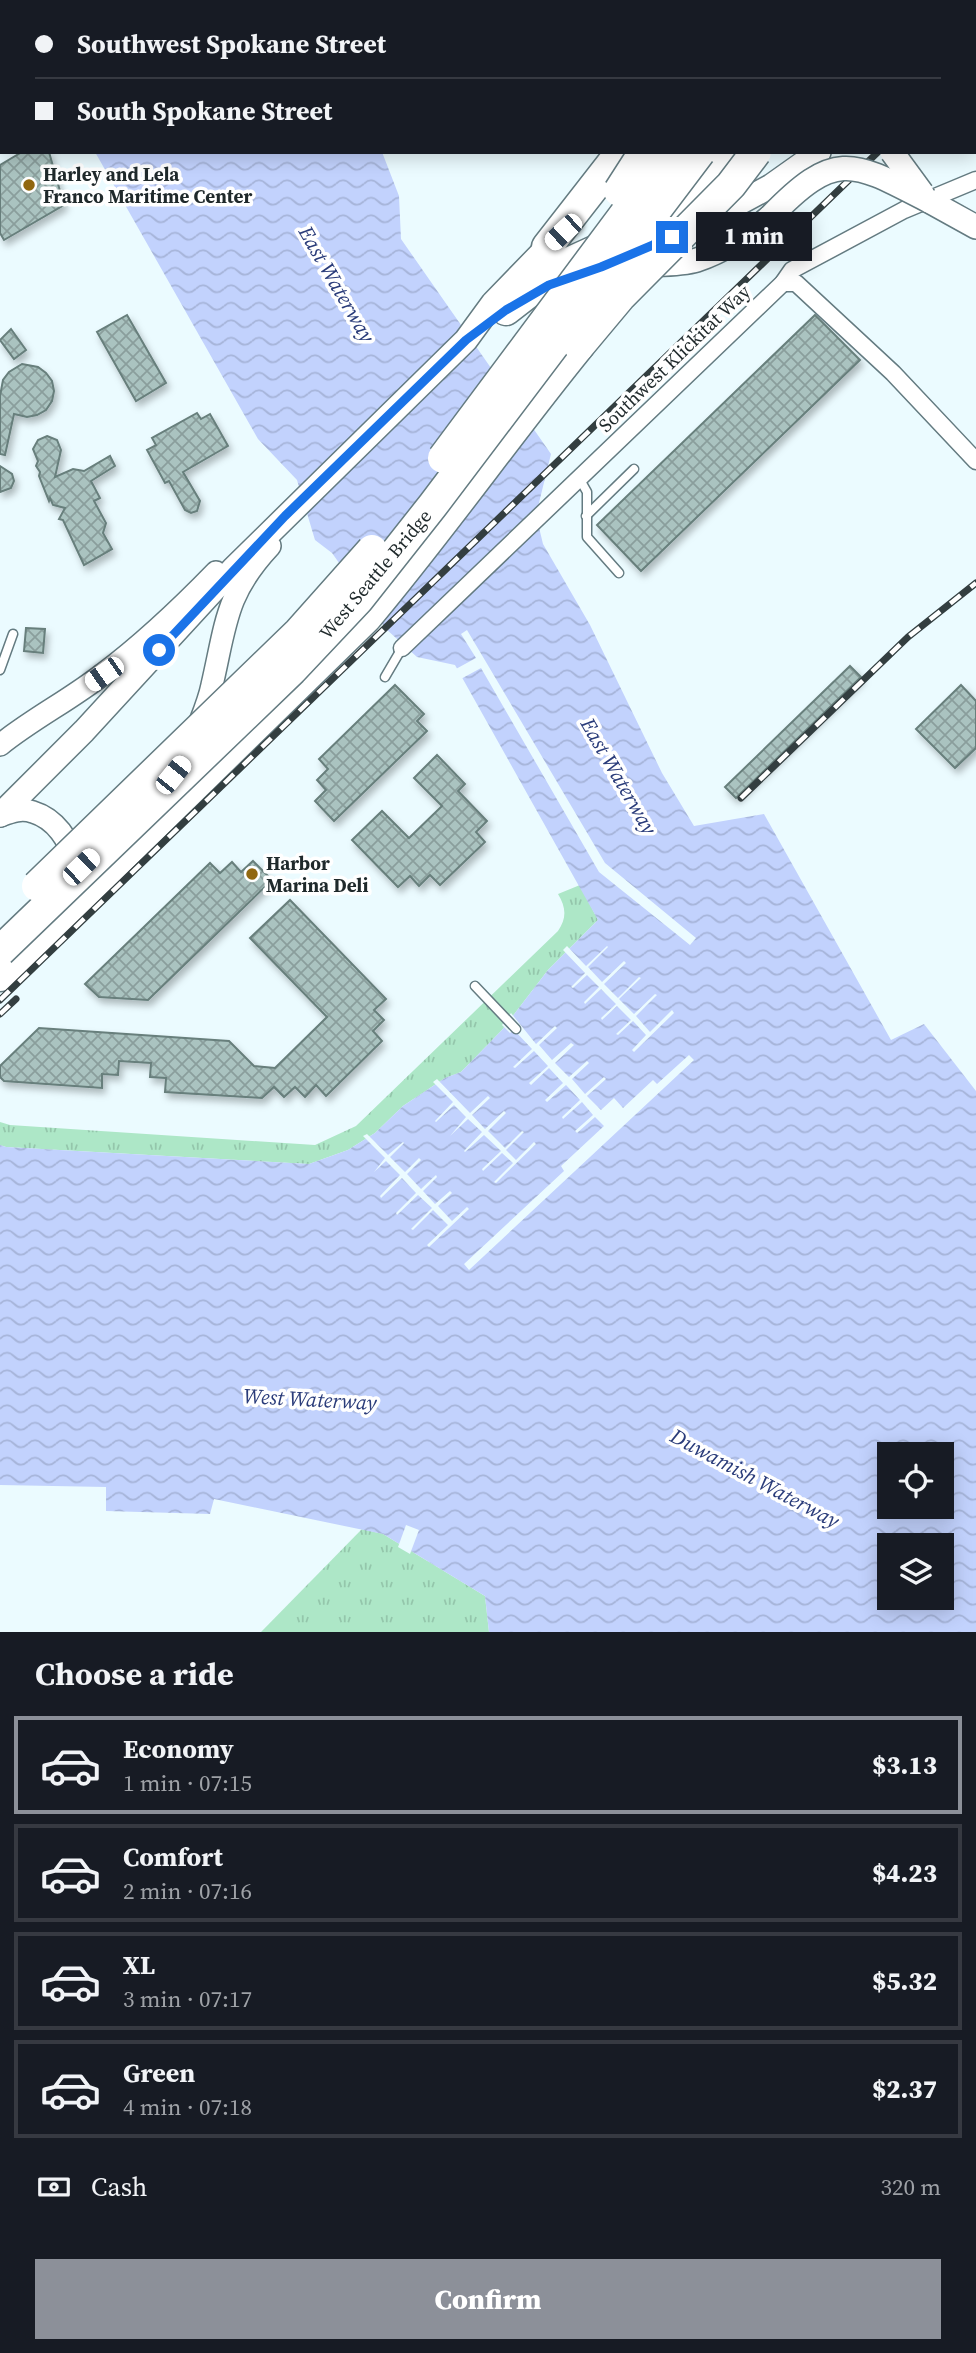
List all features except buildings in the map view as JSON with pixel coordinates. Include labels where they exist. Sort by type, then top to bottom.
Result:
[{"type":"highway","points":[[547,247],[619,154]]},
{"type":"highway","points":[[477,413],[643,154]]},
{"type":"highway","name":"West Seattle Bridge","points":[[0,922],[328,602],[377,544],[477,413],[670,154]]},
{"type":"highway","name":"West Seattle Bridge","points":[[0,948],[292,670],[358,600],[698,154]]},
{"type":"highway","points":[[506,310],[564,265],[614,242],[661,215],[700,185],[729,154]]},
{"type":"highway","points":[[0,976],[366,618],[417,557],[493,454],[620,297],[731,185],[754,154]]},
{"type":"main road","points":[[466,340],[493,303],[642,154]]},
{"type":"main road","points":[[0,816],[233,569],[466,340],[506,310],[549,285],[601,267],[695,227],[771,186],[816,154]]},
{"type":"main road","points":[[894,154],[929,201]]},
{"type":"main road","points":[[601,267],[677,264],[697,260],[739,239],[771,216],[809,180],[822,173],[844,168],[874,173],[976,228]]},
{"type":"street","name":"Southwest Klickitat Way","points":[[402,648],[783,282],[792,270],[904,210],[976,180]]},
{"type":"street","points":[[783,282],[796,283],[806,292],[893,373],[976,461]]},
{"type":"street","points":[[0,948],[161,789],[184,761],[195,739],[211,687],[223,625],[233,599],[245,575],[281,532],[285,516]]},
{"type":"street","points":[[0,745],[27,723],[61,704],[104,674],[186,602],[251,537],[268,524],[285,516]]},
{"type":"street","points":[[0,816],[18,810],[33,812],[53,822],[66,839],[71,858],[66,881],[33,903],[0,934]]},
{"type":"lane","points":[[586,516],[634,469]]},
{"type":"lane","points":[[579,478],[587,492],[587,537],[619,573]]},
{"type":"lane","points":[[0,670],[13,634]]},
{"type":"lane","points":[[385,677],[402,648]]},
{"type":"lane","points":[[475,986],[516,1029]]},
{"type":"green space","points":[[580,885],[598,920],[548,970],[502,1030],[461,1072],[445,1078],[403,1106],[375,1133],[348,1150],[309,1164],[0,1145],[0,1122],[10,1125],[315,1145],[356,1126],[558,931],[564,912],[558,894]]},
{"type":"green space","points":[[362,1529],[383,1534],[485,1596],[489,1632],[261,1632]]},
{"type":"water","points":[[96,154],[383,154],[399,196],[401,239],[551,454],[536,515],[543,544],[590,625],[662,773],[694,826],[764,814],[891,1040],[924,1024],[976,1091],[976,1632],[489,1632],[485,1596],[383,1534],[214,1499],[210,1514],[106,1511],[106,1487],[0,1485],[0,1145],[309,1164],[348,1150],[375,1133],[403,1106],[445,1078],[461,1072],[502,1030],[548,970],[598,920],[455,665],[417,657],[386,629],[332,553],[315,540],[297,480],[258,439]]},
{"type":"pier","points":[[467,630],[605,863],[696,938],[690,945],[599,872],[481,668],[459,680],[454,670],[476,658],[461,634]]},
{"type":"pier","points":[[567,946],[586,966],[608,947],[588,967],[602,982],[624,961],[626,963],[604,984],[618,998],[641,978],[619,999],[634,1014],[657,995],[636,1016],[650,1032],[672,1010],[674,1013],[634,1052],[632,1050],[646,1035],[633,1021],[616,1034],[631,1020],[617,1006],[602,1020],[616,1004],[601,989],[585,1004],[599,987],[587,975],[571,987],[585,973],[563,950]]},
{"type":"pier","points":[[511,1013],[536,1044],[555,1026],[557,1028],[539,1045],[552,1060],[571,1043],[574,1045],[555,1063],[569,1077],[587,1061],[589,1063],[572,1079],[585,1094],[604,1077],[606,1079],[587,1096],[601,1110],[614,1098],[623,1108],[653,1080],[657,1084],[689,1055],[694,1060],[469,1270],[464,1264],[564,1171],[561,1166],[604,1126],[595,1117],[577,1133],[575,1131],[593,1115],[582,1102],[563,1119],[580,1100],[566,1085],[547,1102],[545,1100],[563,1083],[549,1068],[531,1085],[529,1083],[548,1066],[534,1051],[513,1067],[532,1049],[514,1030],[510,1033],[502,1025]]},
{"type":"pier","points":[[437,1079],[470,1113],[488,1096],[490,1098],[472,1115],[485,1129],[504,1111],[506,1113],[488,1131],[505,1148],[524,1132],[506,1150],[516,1160],[534,1142],[536,1144],[496,1183],[494,1182],[513,1163],[502,1153],[483,1171],[501,1151],[484,1135],[465,1152],[482,1132],[468,1119],[450,1136],[466,1117],[454,1105],[435,1121],[453,1102],[433,1082]]},
{"type":"pier","points":[[367,1134],[388,1155],[404,1143],[390,1157],[405,1172],[419,1158],[421,1160],[407,1174],[421,1189],[436,1175],[423,1191],[435,1204],[450,1191],[452,1193],[438,1206],[452,1221],[467,1207],[469,1209],[429,1247],[427,1245],[448,1225],[433,1210],[411,1229],[432,1208],[418,1195],[397,1215],[416,1193],[402,1178],[381,1198],[400,1175],[386,1161],[374,1172],[385,1158],[363,1136]]},
{"type":"pier","points":[[406,1525],[419,1530],[410,1554],[398,1547]]},
{"type":"railway","points":[[0,1000],[876,154]]},
{"type":"railway","points":[[741,798],[908,637],[976,583]]},
{"type":"railway","points":[[0,1014],[16,999]]},
{"type":"place","name":"Harley and Lela Franco Maritime Center","points":[[29,185]]},
{"type":"place","name":"Harbor Marina Deli","points":[[252,874]]},
{"type":"route","points":[[159,650],[285,516],[466,340],[506,310],[549,285],[601,267],[672,237]]},
{"type":"water label","name":"East Waterway","points":[[337,284]]},
{"type":"water label","name":"East Waterway","points":[[619,776]]},
{"type":"water label","name":"West Waterway","points":[[310,1399]]},
{"type":"water label","name":"Duwamish Waterway","points":[[755,1478]]}]
